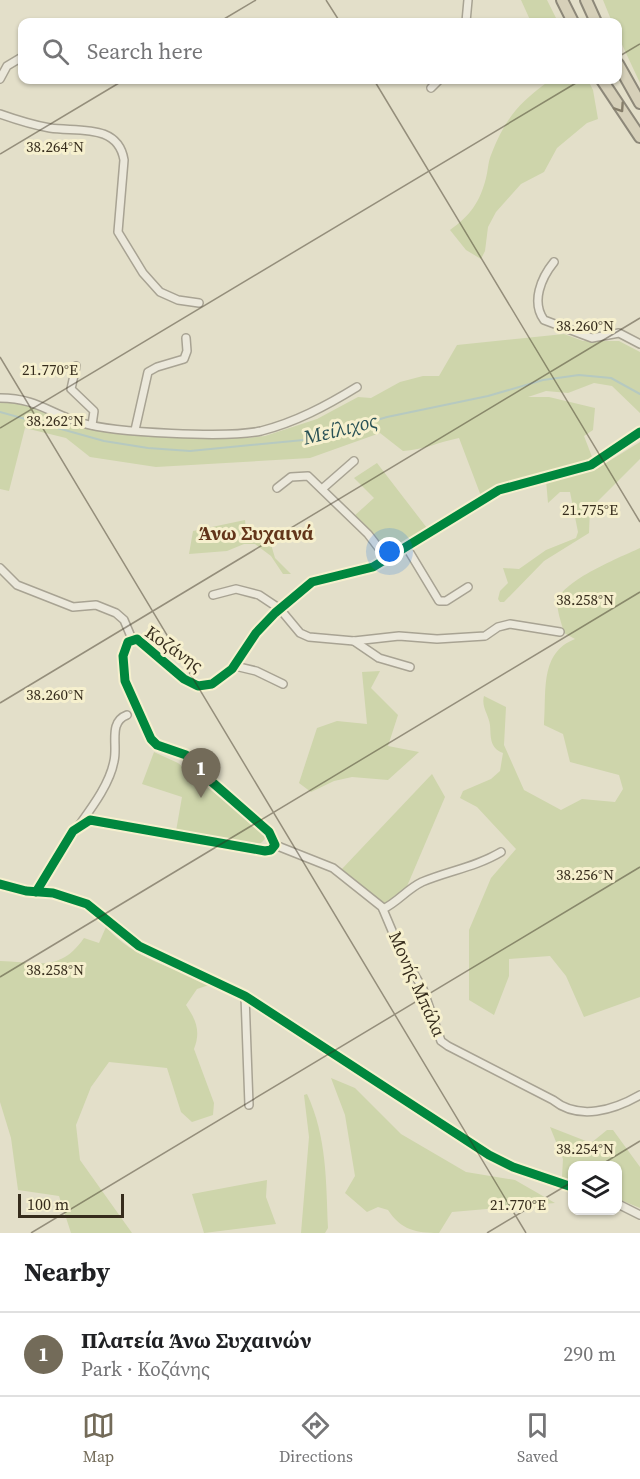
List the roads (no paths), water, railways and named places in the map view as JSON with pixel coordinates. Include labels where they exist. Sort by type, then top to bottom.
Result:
[{"type":"highway","points":[[562,0],[571,18]]},
{"type":"highway","points":[[586,0],[594,18]]},
{"type":"highway","points":[[622,71],[640,103]]},
{"type":"highway","points":[[605,84],[640,136]]},
{"type":"street","points":[[466,18],[468,0]]},
{"type":"street","points":[[0,79],[7,66],[18,59]]},
{"type":"street","points":[[431,88],[435,84]]},
{"type":"street","points":[[0,114],[52,128],[100,132],[113,138],[122,151],[124,160],[118,232],[143,273],[160,291],[178,300],[199,303]]},
{"type":"street","points":[[554,262],[538,294],[538,310],[544,320],[592,338],[619,333],[640,344]]},
{"type":"street","points":[[135,430],[148,372],[157,366],[184,359],[187,351],[186,338]]},
{"type":"street","points":[[76,366],[72,389],[94,411],[92,425]]},
{"type":"street","points":[[0,398],[34,402],[92,425],[165,433],[259,431],[316,412],[357,387]]},
{"type":"street","name":"Κοζάνης","points":[[275,845],[269,832],[212,782],[186,755],[157,745],[151,739],[124,678],[123,653],[127,643],[136,639],[175,672],[196,685],[212,684],[235,666],[256,633],[280,609],[315,581],[369,568],[388,560],[499,490],[591,465],[640,432]]},
{"type":"street","points":[[322,489],[354,461]]},
{"type":"street","points":[[277,488],[298,474],[308,476],[368,534],[388,560]]},
{"type":"street","points":[[407,548],[439,601],[446,601],[468,587]]},
{"type":"street","points":[[0,568],[17,585],[73,607],[96,605],[116,613],[124,620],[132,639]]},
{"type":"street","points":[[213,595],[229,590],[245,590],[259,595],[280,609],[300,633],[354,641],[393,637],[433,639],[485,636],[498,627],[510,624],[560,632]]},
{"type":"street","points":[[354,641],[379,658],[410,668]]},
{"type":"street","points":[[235,666],[256,670],[283,684]]},
{"type":"street","points":[[36,892],[111,773],[114,761],[115,728],[117,721],[127,715]]},
{"type":"street","points":[[78,826],[96,820],[265,851],[271,850],[275,845]]},
{"type":"street","name":"Μονής Μπάλα","points":[[275,845],[333,868],[383,909],[400,952],[423,989],[441,1041],[448,1046],[553,1100],[565,1109],[575,1112],[613,1107],[640,1095]]},
{"type":"street","points":[[383,909],[399,902],[417,885],[483,862],[501,852]]},
{"type":"street","points":[[0,884],[36,892],[53,893],[87,904],[139,946],[245,996],[489,1155],[513,1167],[568,1186]]},
{"type":"street","points":[[245,996],[249,1105]]},
{"type":"street","points":[[622,1206],[640,1215]]},
{"type":"waterway","name":"Μείλιχος","points":[[0,412],[104,441],[148,448],[190,451],[314,439],[387,417],[488,396],[543,380],[579,375],[611,378],[640,394]]},
{"type":"place","name":"Πλατεία Άνω Συχαινών","points":[[201,798]]},
{"type":"district","name":"Άνω Συχαινά","points":[[256,533]]}]
